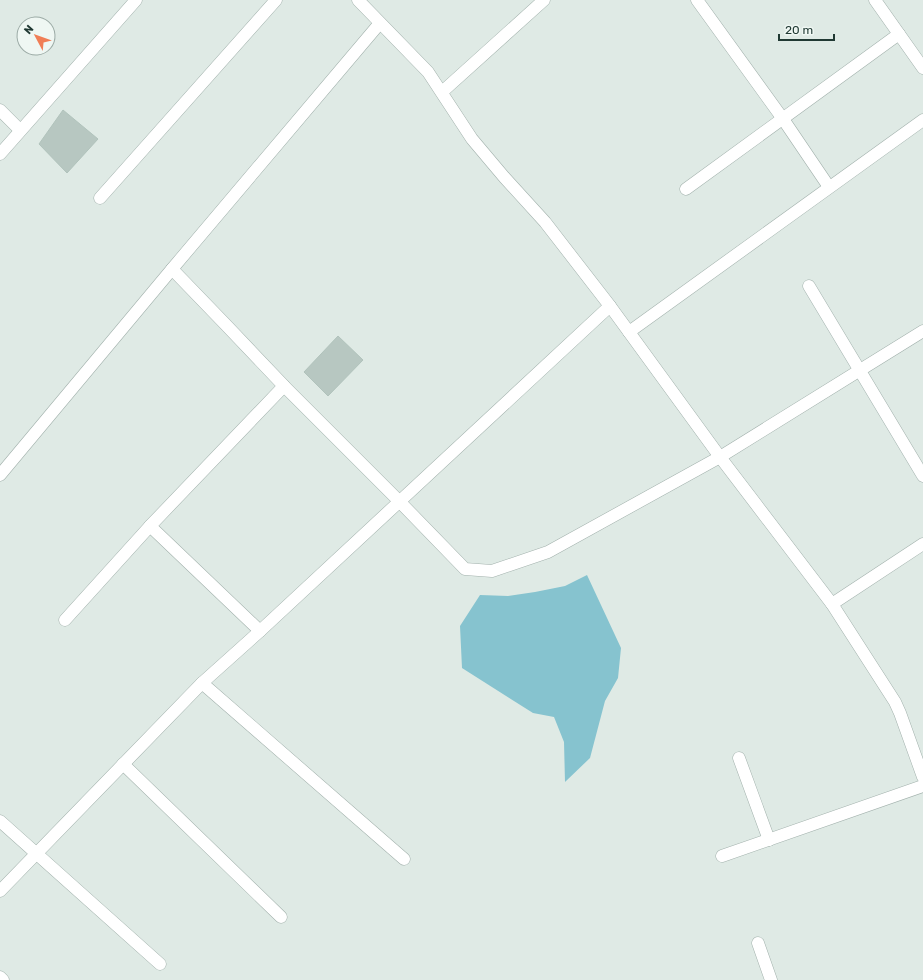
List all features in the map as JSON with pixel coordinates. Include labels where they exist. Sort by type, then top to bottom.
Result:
[{"type":"street","points":[[100,198],[276,0]]},
{"type":"street","points":[[358,0],[428,72],[472,139],[545,222],[610,306],[720,458],[832,604],[895,702],[923,776]]},
{"type":"street","points":[[442,92],[544,0]]},
{"type":"street","points":[[697,0],[783,118],[830,187]]},
{"type":"street","points":[[875,0],[923,68]]},
{"type":"street","points":[[0,154],[130,2]]},
{"type":"street","points":[[0,475],[380,23]]},
{"type":"street","points":[[686,189],[899,34]]},
{"type":"street","points":[[0,110],[20,130]]},
{"type":"street","points":[[629,332],[923,120]]},
{"type":"street","points":[[172,269],[284,386],[399,501],[464,569],[492,571],[548,552],[720,458],[923,331]]},
{"type":"street","points":[[809,286],[923,476]]},
{"type":"street","points":[[0,891],[202,683],[610,306]]},
{"type":"street","points":[[65,620],[150,526],[284,386]]},
{"type":"street","points":[[150,526],[260,631]]},
{"type":"street","points":[[832,604],[923,544]]},
{"type":"street","points":[[202,683],[404,859]]},
{"type":"street","points":[[739,758],[769,840]]},
{"type":"street","points":[[123,764],[281,917]]},
{"type":"street","points":[[722,856],[923,786]]},
{"type":"street","points":[[0,821],[160,964]]},
{"type":"street","points":[[758,943],[771,980]]},
{"type":"street","points":[[0,977],[3,980]]},
{"type":"water","points":[[587,575],[621,648],[618,678],[605,701],[590,758],[565,782],[564,742],[554,717],[533,713],[462,668],[460,626],[480,595],[508,596],[535,592],[565,586]]},
{"type":"building","points":[[63,110],[98,139],[67,173],[39,144]]},
{"type":"building","points":[[338,336],[363,360],[328,396],[304,372]]}]
